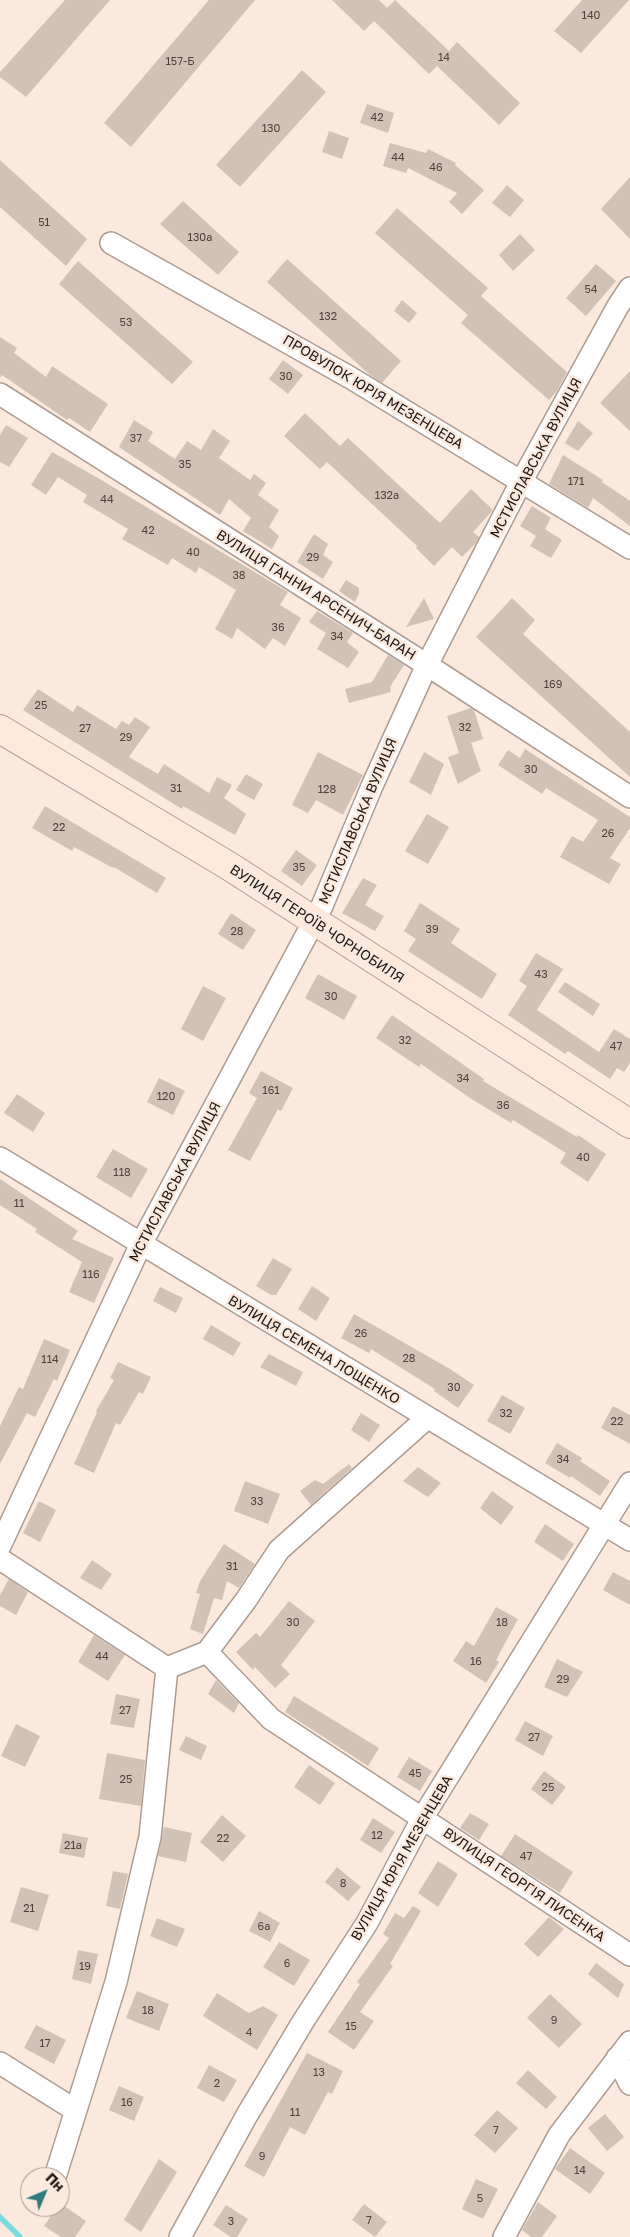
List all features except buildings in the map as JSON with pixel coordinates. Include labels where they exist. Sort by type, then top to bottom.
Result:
[{"type":"main road","name":"ВУЛИЦЯ ГЕРОЇВ ЧОРНОБИЛЯ","points":[[0,729],[229,866],[630,1124]]},
{"type":"street","name":"ПРОВУЛОК ЮРІЯ МЕЗЕНЦЕВА","points":[[111,243],[351,378],[630,548]]},
{"type":"street","name":"МСТИСЛАВСЬКА ВУЛИЦЯ","points":[[0,1546],[141,1244],[314,922],[427,665],[521,482],[618,306],[630,288]]},
{"type":"street","name":"ВУЛИЦЯ ГАННИ АРСЕНИЧ-БАРАН","points":[[0,394],[427,665],[630,797]]},
{"type":"street","name":"ВУЛИЦЯ СЕМЕНА ЛОЩЕНКО","points":[[0,1158],[630,1540]]},
{"type":"street","points":[[167,1668],[208,1652],[279,1550],[427,1418]]},
{"type":"street","name":"ВУЛИЦЯ ЮРІЯ МЕЗЕНЦЕВА","points":[[180,2237],[251,2107],[367,1922],[423,1817],[630,1483]]},
{"type":"street","points":[[0,1559],[167,1668]]},
{"type":"street","name":"ВУЛИЦЯ ГЕОРГІЯ ЛИСЕНКА","points":[[208,1652],[271,1719],[423,1817],[630,1956]]},
{"type":"street","points":[[58,2167],[116,1982],[150,1837],[167,1668]]},
{"type":"street","points":[[504,2237],[559,2135],[630,2042]]},
{"type":"street","points":[[617,2058],[630,2084]]},
{"type":"street","points":[[0,2062],[75,2110]]},
{"type":"waterway","points":[[0,2217],[20,2237]]}]
